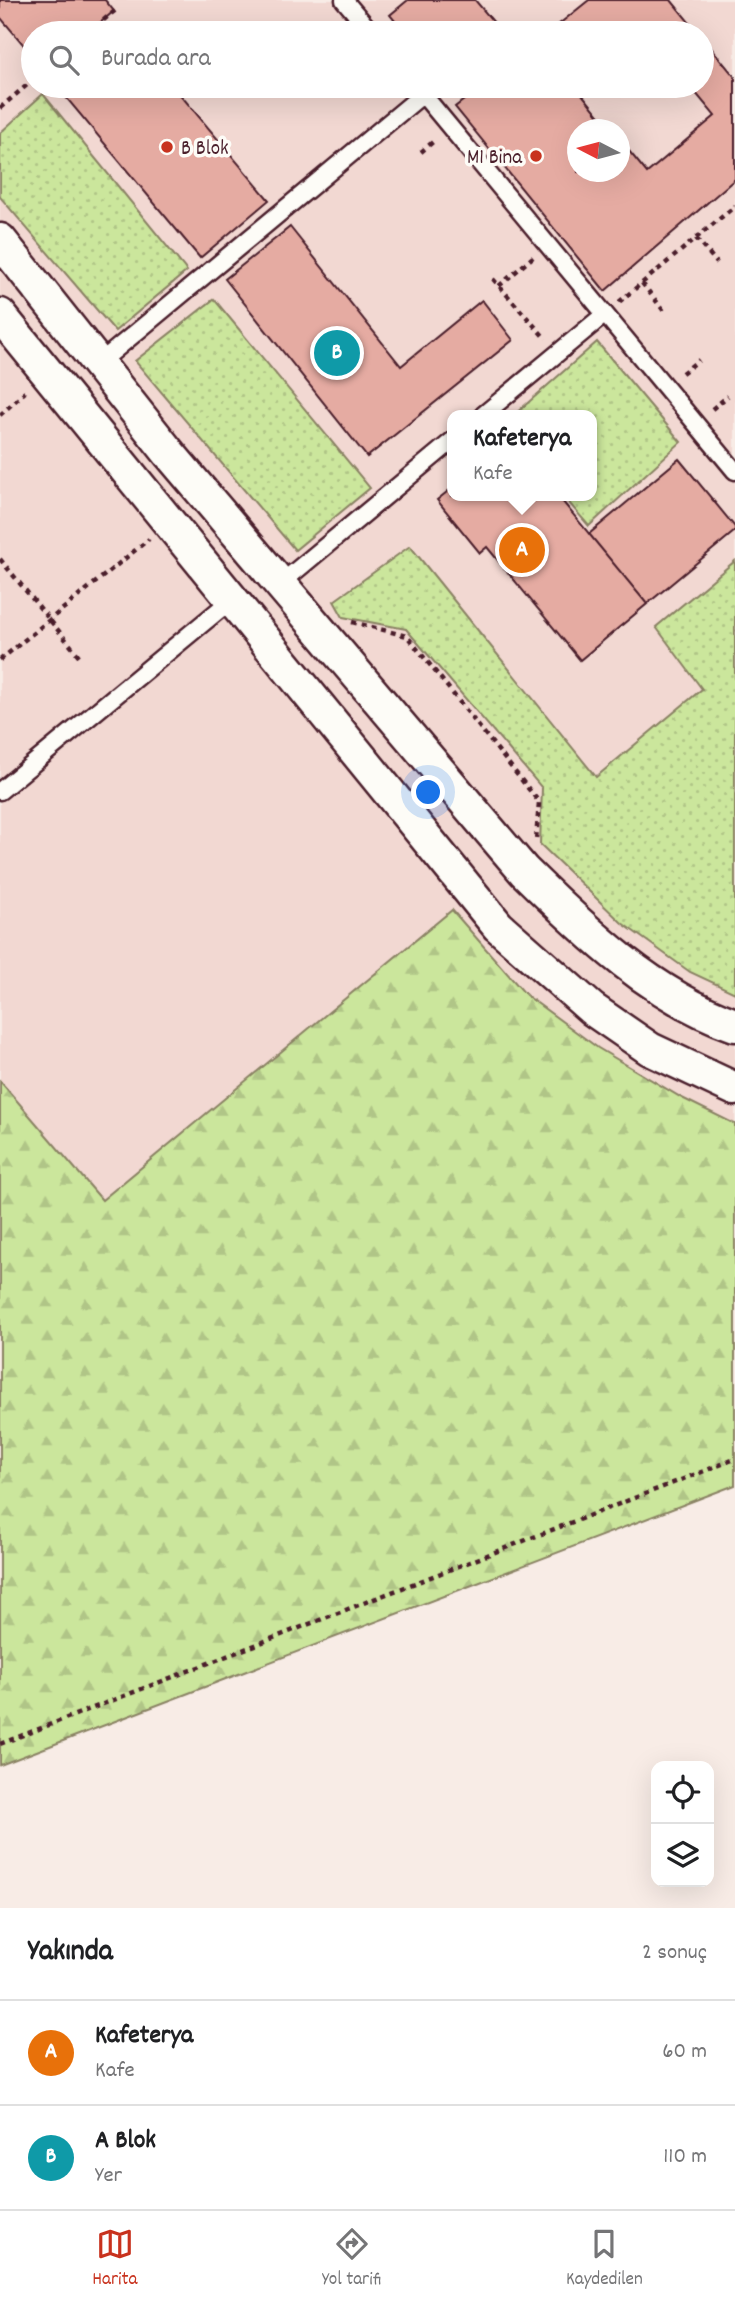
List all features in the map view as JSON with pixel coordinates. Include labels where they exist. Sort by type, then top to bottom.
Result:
[{"type":"street","points":[[0,240],[169,453],[524,871],[578,924],[640,974],[668,993],[735,1025]]},
{"type":"street","points":[[0,315],[498,926],[592,1009],[650,1049],[735,1089]]},
{"type":"street","points":[[236,607],[280,584]]},
{"type":"lane","points":[[344,0],[362,21]]},
{"type":"lane","points":[[98,364],[410,98]]},
{"type":"lane","points":[[426,98],[735,471]]},
{"type":"lane","points":[[489,410],[605,314]]},
{"type":"lane","points":[[280,584],[447,445]]},
{"type":"lane","points":[[0,791],[236,607]]},
{"type":"path","points":[[102,21],[117,9]]},
{"type":"path","points":[[0,108],[21,90]]},
{"type":"path","points":[[605,314],[735,206]]},
{"type":"path","points":[[696,238],[717,263]]},
{"type":"path","points":[[499,286],[547,244]]},
{"type":"path","points":[[493,279],[558,353]]},
{"type":"path","points":[[642,284],[664,311]]},
{"type":"path","points":[[0,660],[169,523]]},
{"type":"path","points":[[0,559],[80,657]]},
{"type":"path","points":[[340,619],[407,636],[539,802],[535,849]]},
{"type":"path","points":[[0,1744],[735,1459]]},
{"type":"shaded area","points":[[0,0],[735,0],[735,1485],[0,1765]]},
{"type":"green space","points":[[39,98],[46,98],[187,271],[115,331],[0,197],[0,133]]},
{"type":"green space","points":[[214,299],[370,488],[295,550],[135,361]]},
{"type":"green space","points":[[597,342],[681,442],[589,526],[567,501],[597,501],[597,410],[520,410]]},
{"type":"green space","points":[[410,546],[596,777],[702,689],[656,627],[735,561],[735,993],[690,972],[622,923],[540,844],[542,788],[406,629],[343,617],[334,601]]},
{"type":"green space","points":[[452,910],[526,995],[598,1048],[682,1098],[735,1124],[735,1485],[0,1765],[0,1081],[102,1200]]},
{"type":"building","points":[[0,0],[105,0],[114,11],[102,21],[21,21],[21,42],[0,17]]},
{"type":"building","points":[[408,0],[475,0],[493,21],[395,21],[390,15]]},
{"type":"building","points":[[589,0],[671,0],[688,21],[563,21]]},
{"type":"building","name":"M1 Bina","points":[[714,52],[735,77],[735,179],[605,291],[455,107],[467,98],[585,98],[602,119],[567,119],[567,182],[630,182],[630,152],[647,173],[715,116],[700,98],[714,98]]},
{"type":"building","name":"B Blok","points":[[67,98],[183,98],[269,200],[200,258]]},
{"type":"building","points":[[290,227],[401,366],[482,300],[513,340],[367,457],[225,279]]},
{"type":"building","points":[[679,459],[735,527],[735,531],[647,604],[589,534]]},
{"type":"building","points":[[447,492],[447,501],[562,501],[647,604],[580,660],[487,547],[480,553],[437,500]]},
{"type":"place","name":"B Blok","points":[[167,147]]},
{"type":"place","name":"M1 Bina","points":[[536,156]]},
{"type":"place","name":"A Blok","points":[[337,353]]},
{"type":"place","name":"Kafeterya","points":[[522,550]]}]
